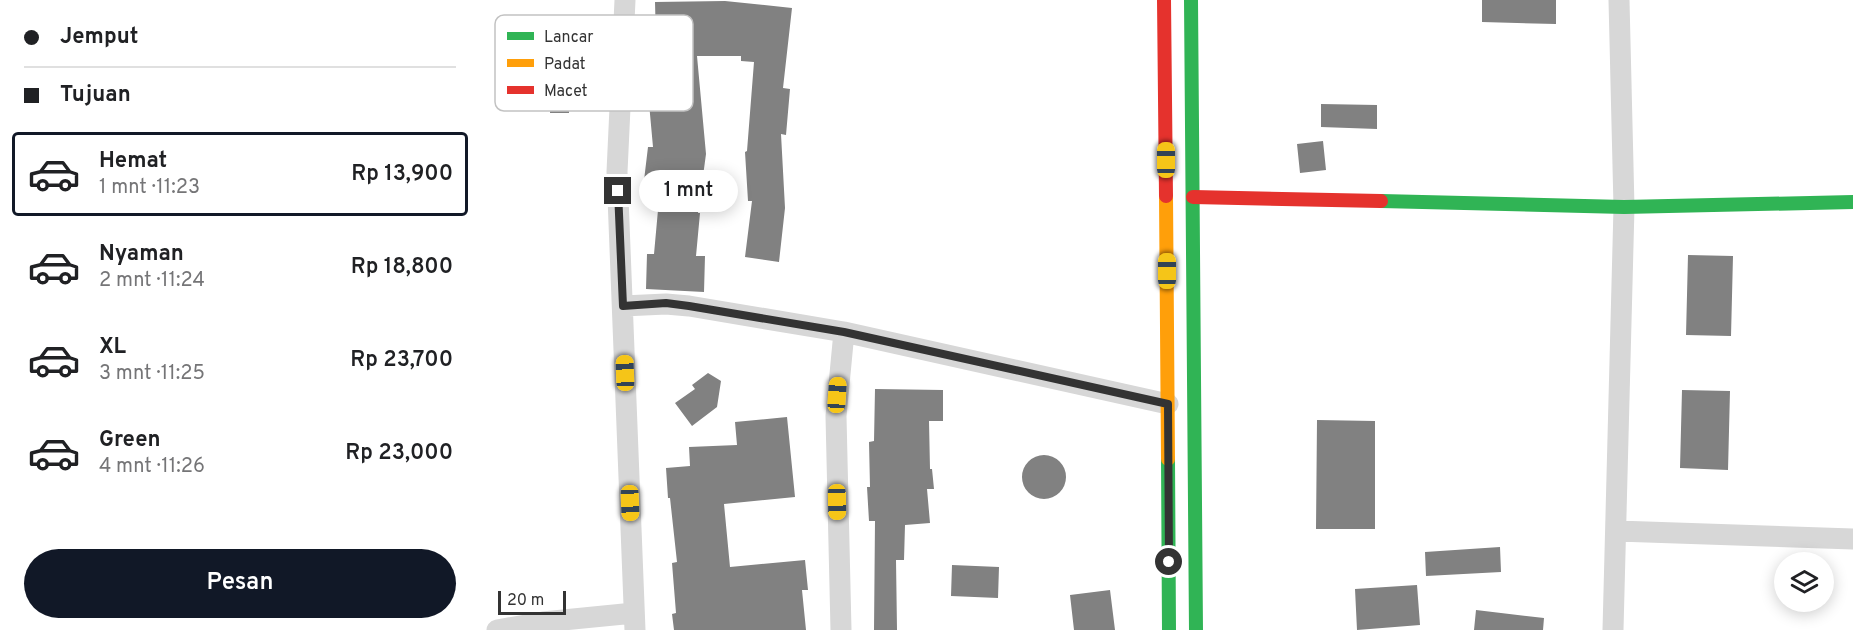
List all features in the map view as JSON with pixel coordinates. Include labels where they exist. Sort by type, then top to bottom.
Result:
[{"type":"main road","points":[[1164,0],[1169,630]]},
{"type":"main road","points":[[1191,0],[1196,630]]},
{"type":"main road","points":[[1193,197],[1624,207],[1853,202]]},
{"type":"street","points":[[624,15],[625,0]]},
{"type":"street","points":[[1613,630],[1624,207],[1619,0]]},
{"type":"street","points":[[497,630],[543,622],[634,622],[617,172],[620,111]]},
{"type":"street","points":[[623,306],[666,303],[844,332],[1168,404]]},
{"type":"street","points":[[841,630],[836,416],[844,332]]},
{"type":"street","points":[[1617,531],[1853,539]]},
{"type":"building","points":[[1482,0],[1556,0],[1556,24],[1482,22]]},
{"type":"building","points":[[725,1],[792,8],[783,88],[790,89],[786,135],[781,134],[785,208],[779,262],[745,257],[752,201],[748,201],[745,152],[747,151],[754,62],[741,61],[741,56],[697,56],[706,154],[698,213],[700,213],[696,256],[705,256],[704,292],[646,289],[647,254],[654,254],[659,199],[642,197],[648,147],[653,147],[650,111],[693,111],[693,15],[655,15],[655,2]]},
{"type":"building","points":[[1321,104],[1377,105],[1377,129],[1321,127]]},
{"type":"building","points":[[550,111],[569,111],[569,113],[550,113]]},
{"type":"building","points":[[1323,141],[1326,170],[1300,173],[1297,144]]},
{"type":"building","points":[[1688,255],[1733,256],[1731,336],[1686,335]]},
{"type":"building","points":[[708,373],[721,381],[717,407],[692,426],[675,403],[695,389],[692,385]]},
{"type":"building","points":[[875,389],[943,390],[943,421],[929,421],[930,469],[932,469],[934,489],[927,489],[930,523],[905,525],[904,560],[896,560],[897,630],[874,630],[875,521],[869,521],[867,487],[870,487],[869,442],[874,441]]},
{"type":"building","points":[[1682,390],[1730,391],[1728,470],[1680,468]]},
{"type":"building","points":[[787,417],[795,497],[724,504],[730,567],[805,560],[808,590],[802,590],[806,630],[674,630],[672,614],[676,613],[672,563],[677,562],[666,468],[690,466],[689,447],[737,445],[735,422]]},
{"type":"building","points":[[1317,420],[1375,421],[1375,529],[1316,529]]},
{"type":"building","points":[[1044,455],[1059,462],[1066,477],[1059,492],[1044,499],[1029,492],[1022,477],[1029,462]]},
{"type":"building","points":[[1500,547],[1501,572],[1426,576],[1425,552]]},
{"type":"building","points":[[952,565],[999,567],[998,598],[951,596]]},
{"type":"building","points":[[1417,585],[1420,625],[1357,630],[1355,589]]},
{"type":"building","points":[[1110,590],[1115,630],[1074,630],[1070,595]]},
{"type":"building","points":[[1476,610],[1544,618],[1543,630],[1474,630]]},
{"type":"traffic: fast","points":[[1191,0],[1196,630]]},
{"type":"traffic: fast","points":[[1381,201],[1624,207],[1853,202]]},
{"type":"traffic: fast","points":[[1168,459],[1169,630]]},
{"type":"traffic: slow","points":[[1166,196],[1168,459]]},
{"type":"traffic: jam","points":[[1164,0],[1166,196]]},
{"type":"traffic: jam","points":[[1193,197],[1381,201]]},
{"type":"route","points":[[618,191],[623,306],[666,303],[844,332],[1168,404],[1169,562]]}]
